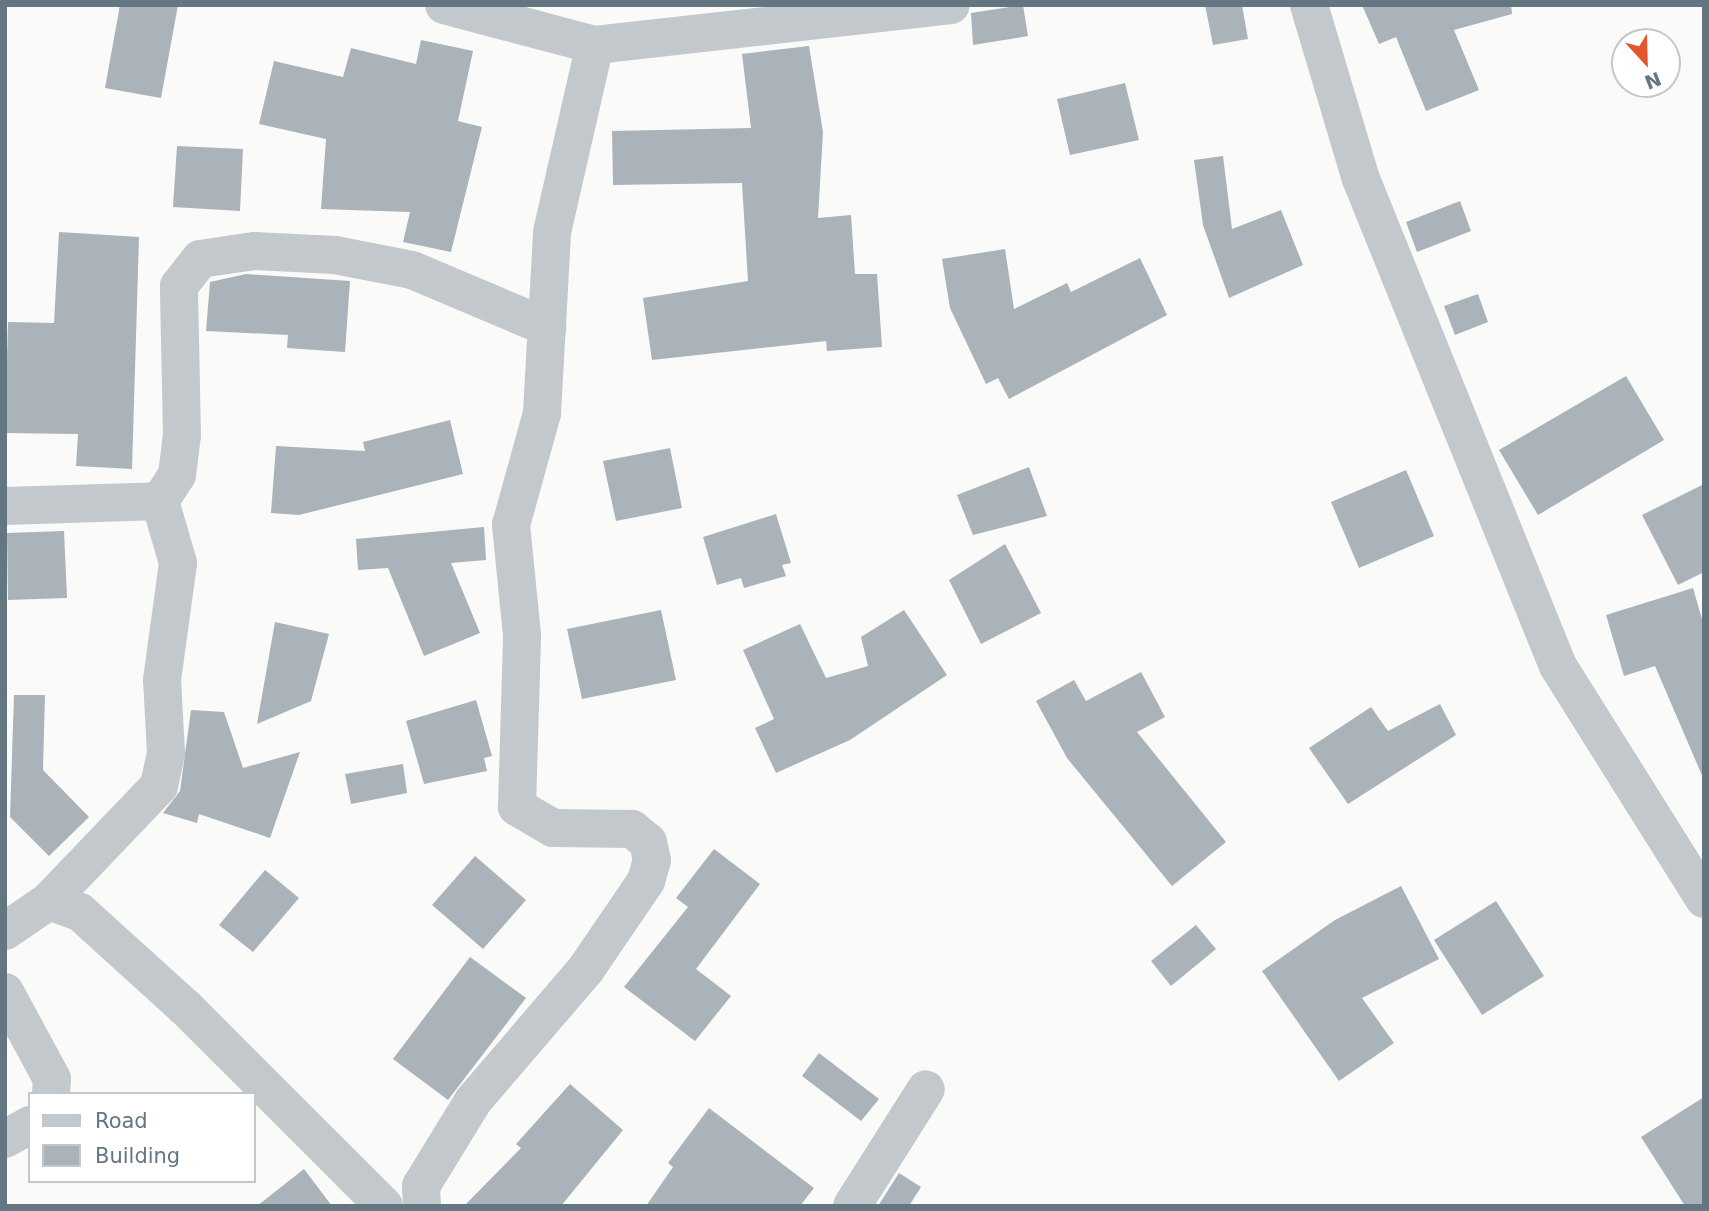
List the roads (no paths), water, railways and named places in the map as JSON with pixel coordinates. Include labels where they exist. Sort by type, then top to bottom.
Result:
[{"type":"street","points":[[444,5],[595,45],[951,5]]},
{"type":"street","points":[[1309,5],[1370,205],[1558,666],[1703,896]]},
{"type":"street","points":[[422,1206],[421,1186],[472,1101],[586,969],[646,881],[652,860],[648,842],[632,829],[553,828],[517,807],[522,635],[511,525],[542,413],[552,232],[595,45]]},
{"type":"street","points":[[5,931],[49,901],[159,786],[166,753],[162,680],[178,563],[160,501],[177,475],[182,435],[179,286],[200,259],[255,251],[386,265],[482,296],[547,327]]},
{"type":"street","points":[[5,506],[160,501]]},
{"type":"street","points":[[49,901],[80,912],[186,1008],[384,1206]]},
{"type":"street","points":[[5,992],[52,1079],[51,1092]]},
{"type":"street","points":[[852,1206],[926,1089]]},
{"type":"street","points":[[5,1139],[28,1126]]}]
